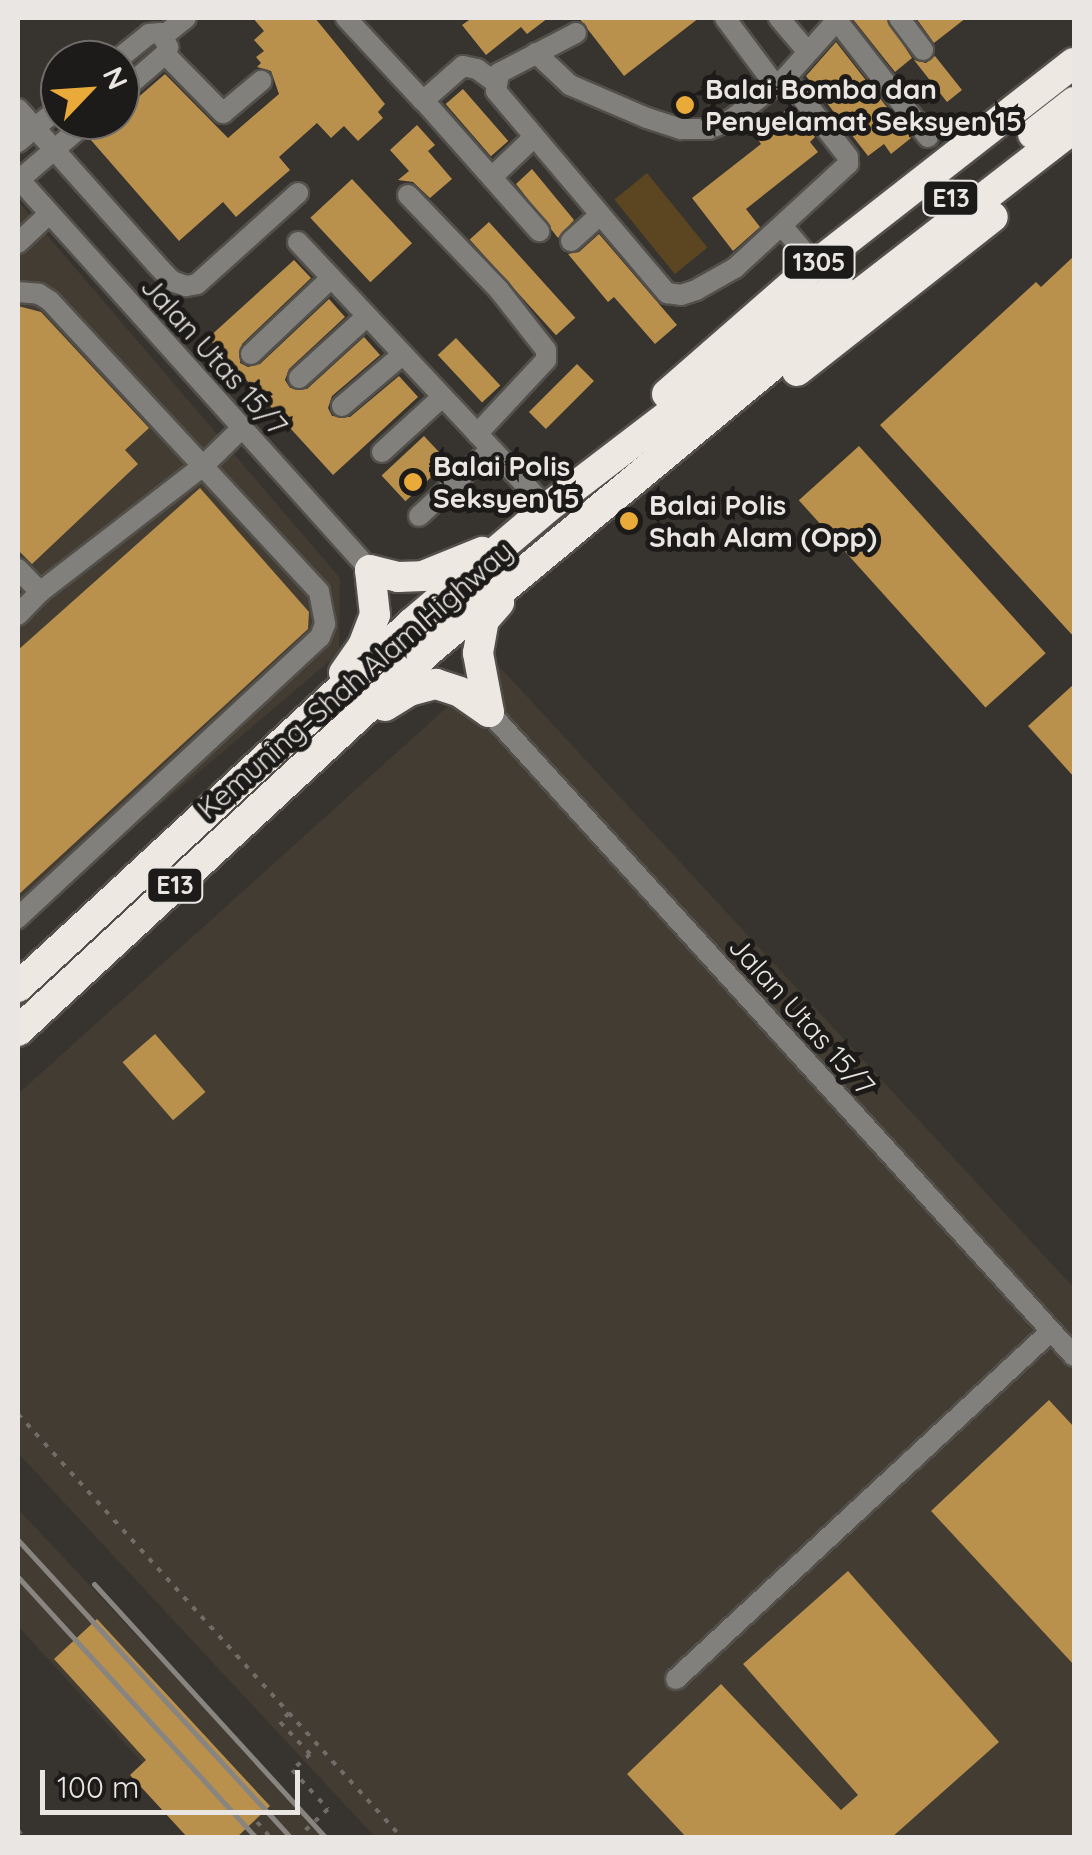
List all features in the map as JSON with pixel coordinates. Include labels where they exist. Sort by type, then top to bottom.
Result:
[{"type":"highway","name":"1305","points":[[580,480],[708,354],[1074,63]]},
{"type":"highway","name":"Kemuning–Shah Alam Highway","points":[[18,1030],[433,647],[616,496],[833,302],[1074,102]]},
{"type":"highway","name":"Kemuning–Shah Alam Highway","points":[[18,987],[320,708],[580,480],[1074,128]]},
{"type":"highway","points":[[616,496],[774,389],[1074,154]]},
{"type":"highway","points":[[320,708],[362,646],[374,616],[370,570],[398,577],[423,576],[513,537]]},
{"type":"highway","points":[[488,712],[478,654],[484,620],[522,575]]},
{"type":"highway","points":[[332,738],[409,691],[436,684],[460,692],[488,712]]},
{"type":"street","points":[[140,71],[186,18]]},
{"type":"street","points":[[346,18],[539,231]]},
{"type":"street","points":[[424,101],[463,66],[477,69],[496,83],[506,107],[600,216],[667,292],[680,295],[735,268],[783,227],[849,160],[726,18]]},
{"type":"street","points":[[778,18],[806,51]]},
{"type":"street","points":[[536,53],[570,85],[681,129],[709,129],[732,119],[781,82],[837,18],[928,137]]},
{"type":"street","points":[[899,18],[924,50]]},
{"type":"street","points":[[496,83],[499,73],[576,33]]},
{"type":"street","points":[[140,41],[149,34],[164,45],[223,113],[260,80]]},
{"type":"street","points":[[18,110],[25,136],[53,151],[164,272],[186,286],[197,284],[298,193]]},
{"type":"street","points":[[492,177],[533,138]]},
{"type":"street","points":[[18,179],[66,140]]},
{"type":"street","name":"Jalan Utas 15/7","points":[[18,179],[370,570]]},
{"type":"street","points":[[408,195],[500,290],[546,350],[546,360],[484,442],[419,516]]},
{"type":"street","points":[[18,243],[50,214]]},
{"type":"street","points":[[571,241],[600,216]]},
{"type":"street","points":[[783,227],[816,266]]},
{"type":"street","points":[[298,242],[547,508]]},
{"type":"street","points":[[251,354],[330,279]]},
{"type":"street","points":[[18,292],[40,294],[50,300],[320,592],[325,624],[320,637],[18,918]]},
{"type":"street","points":[[299,378],[366,317]]},
{"type":"street","points":[[342,406],[402,355]]},
{"type":"street","points":[[382,452],[442,397]]},
{"type":"street","points":[[18,614],[40,592],[203,466],[242,428]]},
{"type":"street","points":[[18,569],[40,592]]},
{"type":"street","name":"Jalan Utas 15/7","points":[[488,712],[1074,1356]]},
{"type":"street","points":[[676,1679],[1051,1330]]},
{"type":"path","points":[[18,1414],[402,1838]]},
{"type":"path","points":[[289,1713],[280,1722],[310,1754],[292,1770],[328,1808],[297,1838]]},
{"type":"path","points":[[257,1822],[271,1838]]},
{"type":"path","points":[[18,1830],[24,1838]]},
{"type":"shaded area","points":[[647,173],[707,248],[675,274],[614,199]]},
{"type":"shaded area","points":[[18,201],[340,578],[339,653],[18,926]]},
{"type":"shaded area","points":[[496,663],[1074,1288],[1074,1837],[375,1837],[18,1453],[18,1094]]},
{"type":"shaded area","points":[[18,1509],[326,1837],[210,1837],[18,1626]]},
{"type":"building","points":[[253,18],[315,18],[385,104],[378,112],[383,118],[358,141],[344,126],[331,138],[317,123],[279,157],[290,170],[236,217],[223,202],[179,241],[91,140],[140,140],[140,96],[165,74],[228,138],[279,94],[271,71],[257,67],[261,63],[256,57],[264,51],[254,40],[264,31]]},
{"type":"building","points":[[472,18],[548,18],[527,34],[521,27],[486,55],[462,25]]},
{"type":"building","points":[[579,18],[699,18],[624,76]]},
{"type":"building","points":[[852,18],[886,18],[912,58],[895,72]]},
{"type":"building","points":[[916,18],[966,18],[934,43]]},
{"type":"building","points":[[836,42],[911,138],[891,154],[884,144],[868,156],[806,76]]},
{"type":"building","points":[[935,56],[962,90],[947,102],[914,60],[926,63]]},
{"type":"building","points":[[463,89],[508,141],[491,156],[446,104]]},
{"type":"building","points":[[791,106],[815,137],[810,142],[818,152],[746,209],[760,227],[733,251],[692,198],[761,144],[755,135]]},
{"type":"building","points":[[417,125],[435,145],[428,151],[452,179],[430,198],[413,182],[398,180],[409,171],[390,150]]},
{"type":"building","points":[[532,169],[574,220],[558,238],[516,184]]},
{"type":"building","points":[[352,179],[412,243],[370,282],[310,218]]},
{"type":"building","points":[[489,222],[575,318],[556,335],[470,239]]},
{"type":"building","points":[[599,234],[677,325],[655,344],[614,297],[608,302],[568,254],[579,252]]},
{"type":"building","points":[[1074,256],[1074,637],[880,425],[1036,282],[1041,287]]},
{"type":"building","points":[[294,260],[311,278],[242,344],[240,363],[248,367],[260,364],[329,299],[345,317],[289,369],[285,380],[290,388],[307,389],[364,337],[380,355],[332,396],[328,408],[332,416],[350,417],[399,376],[418,397],[333,475],[208,338]]},
{"type":"building","points":[[18,306],[41,312],[149,428],[125,450],[138,464],[32,564],[18,550]]},
{"type":"building","points":[[456,338],[500,386],[482,403],[438,355]]},
{"type":"building","points":[[577,364],[594,381],[546,429],[529,412]]},
{"type":"building","points":[[424,436],[448,462],[405,501],[382,476]]},
{"type":"building","points":[[859,446],[1046,653],[985,708],[799,500]]},
{"type":"building","points":[[200,488],[309,612],[308,629],[18,895],[18,650]]},
{"type":"building","points":[[1074,684],[1074,777],[1028,726]]},
{"type":"building","points":[[155,1034],[206,1092],[173,1120],[123,1062]]},
{"type":"building","points":[[1049,1400],[1074,1427],[1074,1665],[931,1511]]},
{"type":"building","points":[[848,1571],[999,1742],[891,1838],[687,1838],[627,1774],[721,1684],[841,1810],[858,1795],[743,1664]]},
{"type":"building","points":[[97,1619],[270,1806],[236,1838],[188,1838],[130,1775],[146,1760],[54,1659]]},
{"type":"railway","points":[[18,1540],[291,1838]]},
{"type":"railway","points":[[18,1577],[256,1838]]},
{"type":"railway","points":[[94,1584],[326,1838]]},
{"type":"place","name":"Balai Bomba dan Penyelamat Seksyen 15","points":[[685,105]]},
{"type":"place","name":"Balai Polis Seksyen 15","points":[[413,482]]},
{"type":"place","name":"Balai Polis Shah Alam (Opp)","points":[[629,521]]}]
